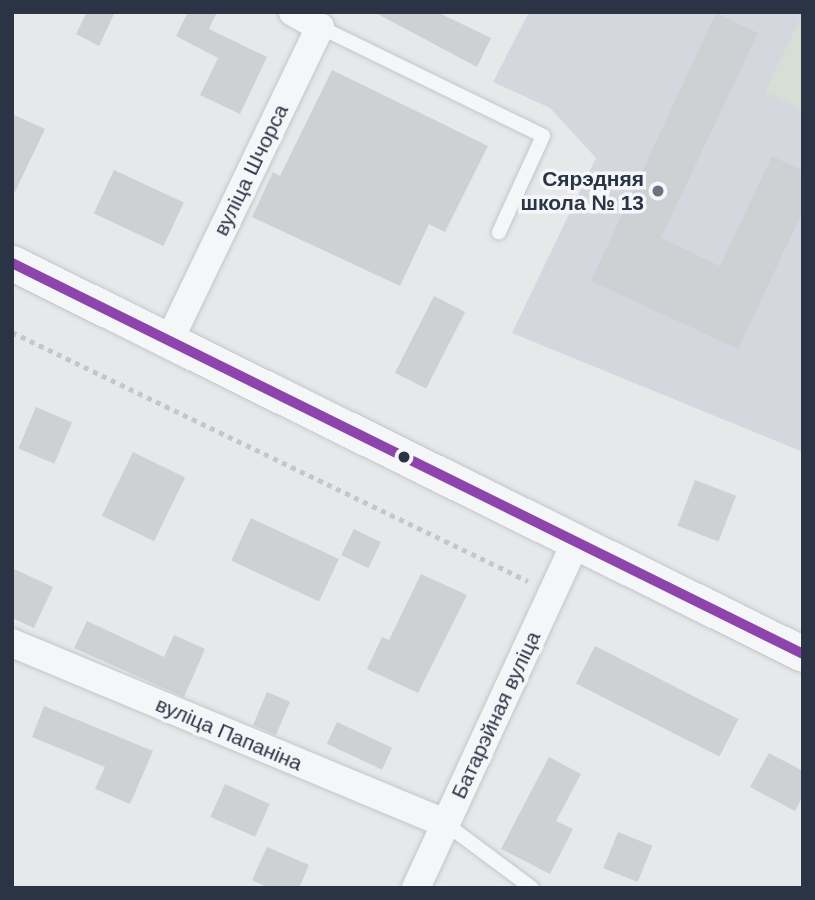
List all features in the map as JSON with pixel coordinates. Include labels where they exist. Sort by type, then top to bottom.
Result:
[{"type":"street","points":[[293,12],[320,27]]},
{"type":"street","name":"вуліца Шчорса","points":[[169,341],[320,27]]},
{"type":"street","points":[[12,263],[803,654]]},
{"type":"street","name":"Батарэйная вуліца","points":[[416,888],[576,542]]},
{"type":"street","name":"вуліца Папаніна","points":[[12,643],[446,824]]},
{"type":"lane","points":[[320,27],[543,136],[499,232]]},
{"type":"lane","points":[[446,824],[532,888]]},
{"type":"path","points":[[12,332],[552,593]]},
{"type":"shaded area","points":[[529,12],[803,12],[803,452],[512,333],[596,158],[550,108],[493,82]]},
{"type":"shaded area","points":[[803,12],[803,109],[765,92]]},
{"type":"building","points":[[87,12],[115,12],[99,46],[76,34]]},
{"type":"building","points":[[188,12],[217,12],[209,29],[267,57],[240,114],[200,95],[218,58],[176,36]]},
{"type":"building","points":[[374,12],[437,12],[491,38],[477,67]]},
{"type":"building","name":"Сярэдняя школа № 13","points":[[716,13],[758,33],[661,238],[720,266],[772,156],[803,171],[803,211],[738,349],[591,281]]},
{"type":"building","points":[[332,70],[488,146],[445,232],[429,224],[400,286],[252,217],[273,172],[280,176]]},
{"type":"building","points":[[12,114],[45,129],[12,198]]},
{"type":"building","points":[[114,170],[184,203],[164,246],[94,214]]},
{"type":"building","points":[[434,296],[465,312],[426,389],[395,373]]},
{"type":"building","points":[[36,407],[72,422],[54,464],[18,448]]},
{"type":"building","points":[[133,452],[185,477],[154,541],[102,516]]},
{"type":"building","points":[[695,480],[736,496],[719,542],[677,526]]},
{"type":"building","points":[[251,518],[339,559],[319,602],[231,561]]},
{"type":"building","points":[[354,529],[381,542],[368,568],[341,555]]},
{"type":"building","points":[[12,568],[53,587],[34,628],[12,618]]},
{"type":"building","points":[[421,574],[467,595],[418,693],[367,669],[382,637],[389,640]]},
{"type":"building","points":[[87,621],[164,657],[174,635],[205,649],[184,697],[74,648]]},
{"type":"building","points":[[595,646],[738,719],[719,757],[576,683]]},
{"type":"building","points":[[267,692],[290,702],[276,735],[253,725]]},
{"type":"building","points":[[44,706],[153,751],[130,804],[95,789],[105,767],[32,737]]},
{"type":"building","points":[[337,722],[392,748],[382,770],[327,744]]},
{"type":"building","points":[[769,753],[803,771],[803,796],[795,811],[750,787]]},
{"type":"building","points":[[549,757],[581,774],[556,821],[573,829],[550,874],[501,849]]},
{"type":"building","points":[[225,784],[270,804],[255,837],[210,817]]},
{"type":"building","points":[[618,832],[652,846],[638,882],[603,868]]},
{"type":"building","points":[[267,847],[309,865],[299,888],[269,888],[252,880]]},
{"type":"transit line","points":[[12,263],[803,654]]},
{"type":"place","name":"Сярэдняя школа № 13","points":[[658,191]]}]
